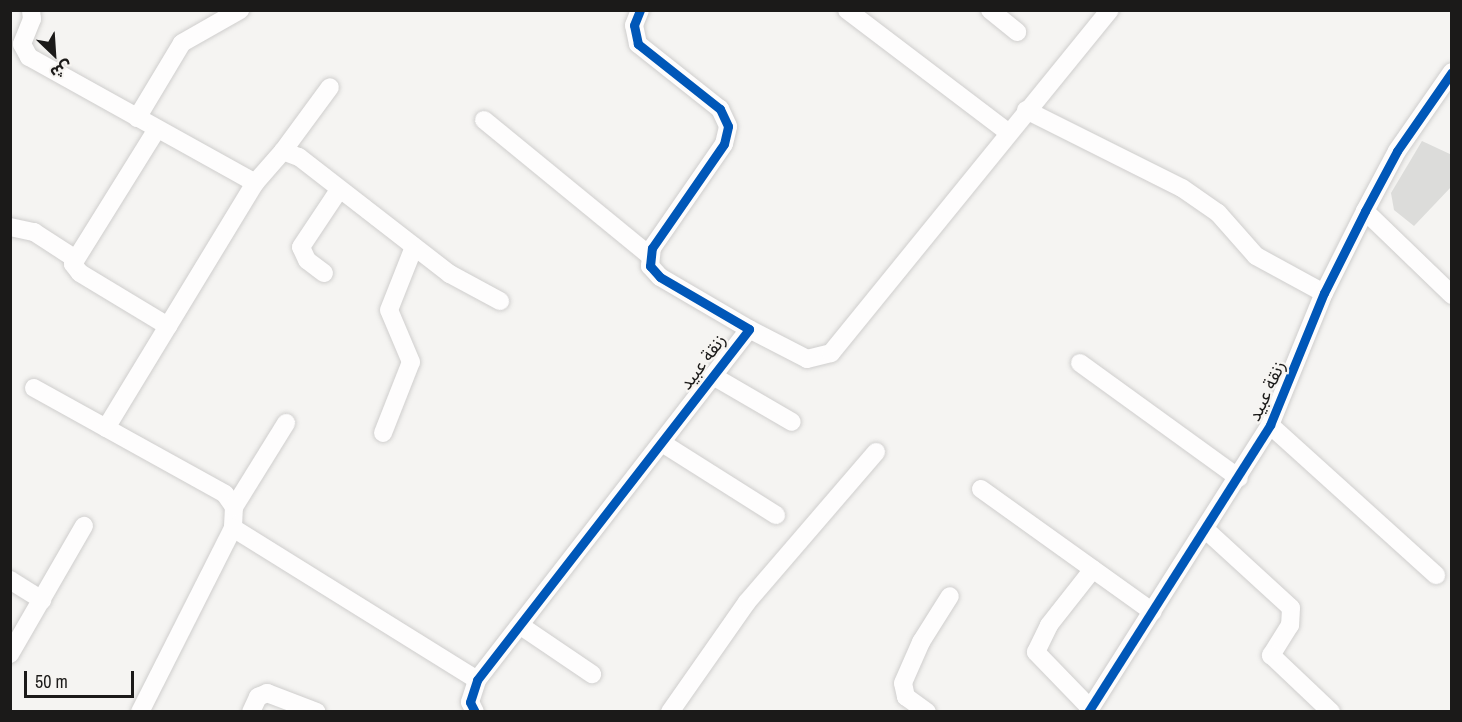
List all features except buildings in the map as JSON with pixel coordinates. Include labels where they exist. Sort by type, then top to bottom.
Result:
[{"type":"street","points":[[31,10],[32,19],[22,44],[29,57],[255,183]]},
{"type":"street","points":[[137,118],[182,43],[240,10]]},
{"type":"street","points":[[640,10],[634,26],[638,44],[720,109],[728,126],[724,144],[648,255]]},
{"type":"street","points":[[847,10],[1008,132]]},
{"type":"street","points":[[990,10],[1017,32]]},
{"type":"street","points":[[749,329],[807,359],[831,353],[1008,132],[1110,10]]},
{"type":"street","name":"زنقة عبيد","points":[[1089,710],[1206,530],[1270,425],[1324,293],[1365,211],[1397,151],[1452,72]]},
{"type":"street","points":[[106,428],[255,183],[283,151],[330,87]]},
{"type":"street","points":[[1026,110],[1182,188],[1218,213],[1256,256],[1324,293]]},
{"type":"street","name":"زنقة عبيد","points":[[477,680],[749,329],[660,277],[650,266],[648,255],[484,120]]},
{"type":"street","points":[[74,258],[157,129]]},
{"type":"street","points":[[283,151],[299,157],[414,247],[500,301]]},
{"type":"street","points":[[324,273],[307,260],[301,247],[339,190]]},
{"type":"street","points":[[1365,211],[1452,295]]},
{"type":"street","points":[[10,227],[34,232],[74,258],[80,273],[168,326]]},
{"type":"street","points":[[383,433],[411,362],[389,310],[414,247]]},
{"type":"street","points":[[1080,363],[1239,478]]},
{"type":"street","points":[[713,376],[792,422]]},
{"type":"street","points":[[34,388],[225,494],[234,507]]},
{"type":"street","points":[[140,711],[232,528],[234,507],[286,423]]},
{"type":"street","points":[[1270,425],[1436,575]]},
{"type":"street","points":[[662,443],[776,515]]},
{"type":"street","points":[[670,711],[709,652],[798,538],[876,452]]},
{"type":"street","points":[[981,489],[1153,612]]},
{"type":"street","points":[[10,654],[84,526]]},
{"type":"street","points":[[232,528],[477,680],[470,702],[475,711]]},
{"type":"street","points":[[1206,530],[1291,608],[1290,625],[1271,655],[1331,711]]},
{"type":"street","points":[[1089,710],[1036,652],[1049,625],[1093,569]]},
{"type":"street","points":[[10,580],[42,600]]},
{"type":"street","points":[[927,711],[906,697],[903,683],[921,642],[950,596]]},
{"type":"street","points":[[521,626],[592,674]]},
{"type":"street","points":[[251,711],[258,698],[267,693],[316,711]]},
{"type":"cycle path","points":[[475,712],[470,702],[477,680],[749,329],[660,277],[650,266],[652,248],[724,144],[728,126],[720,109],[638,44],[634,25],[640,10]]},
{"type":"cycle path","points":[[1088,712],[1270,425],[1324,293],[1365,211],[1397,151],[1452,72]]}]
